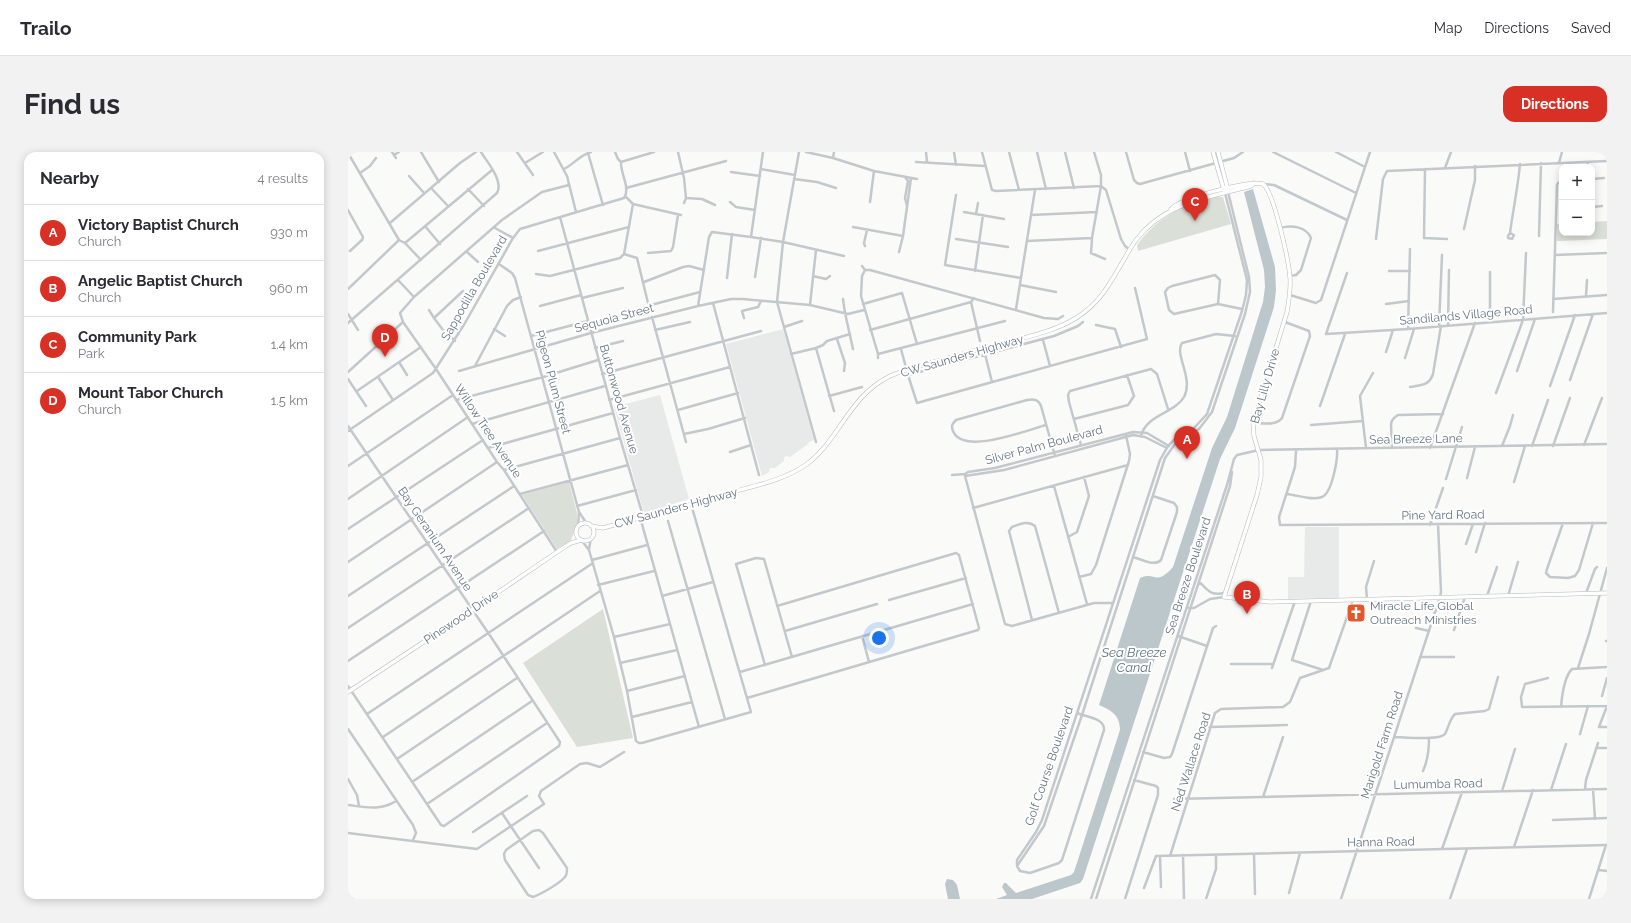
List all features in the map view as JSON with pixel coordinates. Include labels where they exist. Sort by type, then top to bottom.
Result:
[{"type":"main road","points":[[1213,152],[1218,163],[1226,191]]},
{"type":"main road","points":[[1218,152],[1218,163]]},
{"type":"main road","name":"CW Saunders Highway","points":[[592,537],[603,528],[775,480],[798,470],[820,452],[830,440],[851,408],[863,396],[885,379],[906,370],[944,359],[1037,335],[1069,322],[1092,306],[1109,287],[1130,250],[1146,229],[1173,207],[1192,198],[1226,191],[1250,183],[1263,184]]},
{"type":"main road","name":"Bay Lilly Drive","points":[[1225,595],[1260,486],[1262,464],[1254,436],[1253,423],[1284,322],[1290,295],[1290,276],[1280,228],[1270,193],[1263,184]]},
{"type":"main road","points":[[571,543],[578,527],[582,524],[589,525],[593,530],[592,537],[587,541],[582,540],[576,533]]},
{"type":"main road","name":"CW Saunders Highway","points":[[589,525],[603,528]]},
{"type":"main road","name":"Pinewood Drive","points":[[350,691],[557,552],[571,543],[582,540]]},
{"type":"main road","points":[[1225,595],[1257,601],[1295,601],[1607,593]]},
{"type":"street","points":[[394,155],[399,152]]},
{"type":"street","points":[[390,223],[424,193],[476,152]]},
{"type":"street","points":[[348,323],[484,206],[498,190],[498,182],[481,152]]},
{"type":"street","points":[[518,152],[533,175]]},
{"type":"street","points":[[525,163],[543,152]]},
{"type":"street","points":[[554,152],[564,169],[576,212]]},
{"type":"street","points":[[564,169],[584,154],[590,152],[603,205]]},
{"type":"street","points":[[615,152],[618,160],[621,162],[626,196],[633,204],[679,215],[673,247],[671,250],[648,253]]},
{"type":"street","points":[[621,162],[654,152]]},
{"type":"street","points":[[678,152],[686,198],[684,203]]},
{"type":"street","points":[[751,237],[763,152]]},
{"type":"street","points":[[799,152],[783,242],[777,302],[816,442]]},
{"type":"street","points":[[806,152],[832,158],[874,171],[917,179]]},
{"type":"street","points":[[832,158],[834,152]]},
{"type":"street","points":[[926,152],[927,162]]},
{"type":"street","points":[[954,152],[956,165]]},
{"type":"street","points":[[982,152],[992,190],[1035,190],[1100,186],[1106,190],[1121,239],[1125,246],[1130,250]]},
{"type":"street","points":[[1009,152],[1019,190]]},
{"type":"street","points":[[1037,152],[1046,189]]},
{"type":"street","points":[[1065,152],[1074,188]]},
{"type":"street","points":[[1094,152],[1101,175],[1097,212],[1090,253],[1105,259]]},
{"type":"street","points":[[1126,152],[1134,180],[1137,183],[1218,163],[1236,157],[1243,152]]},
{"type":"street","points":[[1185,152],[1190,171]]},
{"type":"street","points":[[1273,152],[1356,193]]},
{"type":"street","points":[[1338,152],[1365,167]]},
{"type":"street","points":[[1290,295],[1316,303],[1321,300],[1370,152]]},
{"type":"street","points":[[1445,168],[1451,152]]},
{"type":"street","points":[[1559,163],[1562,152]]},
{"type":"street","points":[[348,153],[400,240],[405,243],[421,260]]},
{"type":"street","points":[[423,153],[438,182]]},
{"type":"street","points":[[360,173],[370,166],[376,158]]},
{"type":"street","points":[[1376,239],[1384,174],[1387,171],[1607,161]]},
{"type":"street","points":[[626,188],[726,162]]},
{"type":"street","points":[[916,162],[985,166]]},
{"type":"street","points":[[1510,233],[1518,188],[1520,164]]},
{"type":"street","points":[[1539,236],[1541,164]]},
{"type":"street","points":[[1464,229],[1475,180],[1475,166]]},
{"type":"street","points":[[1425,169],[1424,238],[1446,239]]},
{"type":"street","points":[[405,243],[492,170]]},
{"type":"street","points":[[761,170],[817,182],[836,188]]},
{"type":"street","points":[[870,202],[874,171]]},
{"type":"street","points":[[731,172],[760,176]]},
{"type":"street","points":[[409,176],[424,193]]},
{"type":"street","points":[[904,177],[908,181],[905,198],[907,207]]},
{"type":"street","points":[[899,252],[903,236],[911,178]]},
{"type":"street","points":[[1595,179],[1604,178]]},
{"type":"street","points":[[1553,312],[1557,185],[1559,183]]},
{"type":"street","points":[[1263,184],[1274,185],[1347,220]]},
{"type":"street","points":[[348,372],[403,322],[400,317],[401,311],[414,297],[495,228],[502,220],[542,192],[569,185]]},
{"type":"street","points":[[432,188],[448,206]]},
{"type":"street","points":[[468,189],[484,206]]},
{"type":"street","points":[[1016,309],[1035,190]]},
{"type":"street","name":"Golf Course Boulevard","points":[[1017,866],[1044,826],[1082,715],[1163,463],[1171,448],[1178,441],[1199,429],[1207,420],[1236,336],[1246,295],[1247,280],[1226,191]]},
{"type":"street","name":"Golf Course Boulevard","points":[[1226,191],[1250,278],[1250,292],[1246,314],[1236,336]]},
{"type":"street","points":[[956,195],[944,264],[946,267],[1021,278]]},
{"type":"street","name":"Sappodilla Boulevard","points":[[349,429],[428,377],[436,369],[455,341],[513,238],[520,229],[525,226],[560,216],[622,200],[626,196]]},
{"type":"street","points":[[686,198],[702,199],[716,204]]},
{"type":"street","points":[[730,202],[736,206],[755,210]]},
{"type":"street","points":[[976,214],[978,203]]},
{"type":"street","points":[[536,274],[550,276],[620,258],[624,254],[633,204]]},
{"type":"street","points":[[1595,207],[1602,206]]},
{"type":"street","points":[[348,210],[363,237],[362,240],[350,251]]},
{"type":"street","points":[[964,212],[1004,219]]},
{"type":"street","points":[[1031,215],[1097,212]]},
{"type":"street","name":"Buttonwood Avenue","points":[[560,216],[605,386],[636,490],[654,571],[699,727]]},
{"type":"street","points":[[975,271],[983,216]]},
{"type":"street","points":[[425,226],[440,244]]},
{"type":"street","points":[[1280,228],[1287,226],[1297,227],[1306,231],[1311,238],[1301,270],[1296,275],[1290,276]]},
{"type":"street","points":[[538,251],[629,227]]},
{"type":"street","points":[[853,227],[903,236]]},
{"type":"street","points":[[495,228],[513,238]]},
{"type":"street","points":[[865,246],[867,230]]},
{"type":"street","points":[[698,306],[710,234],[714,232],[783,242],[844,256]]},
{"type":"street","points":[[727,278],[732,234]]},
{"type":"street","points":[[755,277],[761,238]]},
{"type":"street","points":[[1027,241],[1092,238]]},
{"type":"street","points":[[956,239],[1008,247]]},
{"type":"street","points":[[348,288],[400,240]]},
{"type":"street","points":[[1408,329],[1410,249]]},
{"type":"street","points":[[810,306],[816,250]]},
{"type":"street","points":[[467,252],[478,262]]},
{"type":"street","points":[[1496,393],[1523,320],[1526,253]]},
{"type":"street","points":[[1555,255],[1607,253]]},
{"type":"street","points":[[624,254],[637,258],[648,303],[651,304],[700,292]]},
{"type":"street","points":[[1410,387],[1424,385],[1431,380],[1433,374],[1440,326],[1442,255]]},
{"type":"street","name":"Pigeon Plum Street","points":[[499,264],[514,275],[577,506],[579,512],[589,525]]},
{"type":"street","points":[[644,282],[683,267],[689,266],[704,270]]},
{"type":"street","points":[[862,266],[865,270]]},
{"type":"street","points":[[865,270],[870,270],[1049,319],[1058,319],[1063,316]]},
{"type":"street","points":[[865,270],[863,273],[860,296],[878,356],[901,348],[1005,321]]},
{"type":"street","points":[[1448,325],[1449,270]]},
{"type":"street","points":[[1389,271],[1410,271]]},
{"type":"street","points":[[1490,272],[1490,322]]},
{"type":"street","name":"Sandilands Village Road","points":[[1347,273],[1326,334],[1345,334],[1607,313]]},
{"type":"street","points":[[1218,304],[1220,280],[1215,275],[1172,286],[1165,292],[1169,310],[1174,314],[1218,304],[1242,309]]},
{"type":"street","points":[[813,276],[826,279],[830,276]]},
{"type":"street","points":[[398,280],[414,297]]},
{"type":"street","points":[[1586,296],[1587,280]]},
{"type":"street","points":[[1020,285],[1056,292]]},
{"type":"street","points":[[540,306],[623,288]]},
{"type":"street","points":[[901,348],[906,370],[917,403],[1147,339],[1135,288]]},
{"type":"street","points":[[434,318],[463,291]]},
{"type":"street","points":[[863,304],[902,293],[911,319],[917,344]]},
{"type":"street","points":[[1553,299],[1607,295]]},
{"type":"street","points":[[475,366],[507,306],[521,297]]},
{"type":"street","points":[[870,330],[971,302],[975,298]]},
{"type":"street","name":"Sequoia Street","points":[[459,371],[591,333],[731,299],[810,306],[845,313]]},
{"type":"street","points":[[843,299],[854,349]]},
{"type":"street","points":[[744,318],[742,311],[758,307],[761,301]]},
{"type":"street","points":[[1386,304],[1409,301]]},
{"type":"street","points":[[971,302],[980,340]]},
{"type":"street","points":[[713,304],[745,418],[759,475]]},
{"type":"street","points":[[429,310],[443,330],[455,341]]},
{"type":"street","points":[[845,313],[852,314],[864,310]]},
{"type":"street","points":[[348,314],[358,330]]},
{"type":"street","points":[[1570,380],[1593,314]]},
{"type":"street","points":[[1550,386],[1574,315]]},
{"type":"street","points":[[652,318],[686,442]]},
{"type":"street","points":[[1517,372],[1535,319]]},
{"type":"street","points":[[531,336],[588,321]]},
{"type":"street","points":[[784,327],[802,321]]},
{"type":"street","name":"Willow Tree Avenue","points":[[403,322],[497,462],[504,470],[557,552]]},
{"type":"street","points":[[655,330],[690,322]]},
{"type":"street","points":[[908,375],[1043,340],[1064,333],[1083,322]]},
{"type":"street","points":[[1253,423],[1274,423],[1282,418],[1310,334],[1309,331],[1284,322]]},
{"type":"street","points":[[1430,448],[1476,323]]},
{"type":"street","points":[[1096,325],[1115,329],[1121,346]]},
{"type":"street","points":[[1405,358],[1414,328]]},
{"type":"street","points":[[494,329],[505,336]]},
{"type":"street","points":[[1386,352],[1393,330]]},
{"type":"street","points":[[602,374],[762,331]]},
{"type":"street","points":[[791,354],[816,348],[827,341],[850,334]]},
{"type":"street","points":[[1141,436],[1142,432],[1152,420],[1181,401],[1186,389],[1186,370],[1180,352],[1182,343],[1216,334],[1236,336]]},
{"type":"street","points":[[1320,406],[1345,334]]},
{"type":"street","points":[[1037,335],[1039,341]]},
{"type":"street","points":[[837,339],[845,363],[844,371]]},
{"type":"street","points":[[1043,340],[1050,366]]},
{"type":"street","points":[[595,348],[623,341]]},
{"type":"street","points":[[357,391],[421,347]]},
{"type":"street","points":[[816,348],[834,411]]},
{"type":"street","points":[[972,352],[974,357]]},
{"type":"street","points":[[985,354],[992,382]]},
{"type":"street","points":[[960,355],[962,360]]},
{"type":"street","points":[[944,359],[946,365]]},
{"type":"street","points":[[456,400],[543,377],[598,360]]},
{"type":"street","points":[[399,362],[407,375]]},
{"type":"street","points":[[609,400],[730,368]]},
{"type":"street","points":[[1081,447],[1068,395],[1070,391],[1152,369],[1155,371],[1168,409]]},
{"type":"street","points":[[1366,448],[1361,393],[1373,373]]},
{"type":"street","points":[[1074,419],[1128,405],[1134,396],[1127,375]]},
{"type":"street","points":[[378,377],[393,400]]},
{"type":"street","points":[[348,379],[366,406]]},
{"type":"street","points":[[472,424],[550,403],[605,386]]},
{"type":"street","points":[[829,396],[862,387]]},
{"type":"street","points":[[678,410],[738,393]]},
{"type":"street","points":[[348,466],[453,396]]},
{"type":"street","points":[[1554,446],[1570,398]]},
{"type":"street","points":[[1584,445],[1602,398]]},
{"type":"street","points":[[1046,425],[975,443],[960,440],[955,435],[952,427],[956,420],[1032,400],[1040,402],[1054,454]]},
{"type":"street","points":[[1532,446],[1548,400]]},
{"type":"street","name":"Golf Course Boulevard","points":[[1017,866],[1017,860],[1036,832],[1042,820],[1160,460],[1167,446],[1175,439],[1194,428],[1202,421],[1212,408]]},
{"type":"street","points":[[488,448],[613,413]]},
{"type":"street","points":[[1392,448],[1391,424],[1394,417],[1443,414]]},
{"type":"street","points":[[1502,446],[1513,415]]},
{"type":"street","points":[[348,499],[468,418]]},
{"type":"street","points":[[684,434],[708,429],[745,418]]},
{"type":"street","points":[[1311,425],[1363,421]]},
{"type":"street","points":[[1446,479],[1462,427]]},
{"type":"street","name":"Bay Geranium Avenue","points":[[349,429],[458,588],[560,742],[558,748],[444,826],[441,825],[427,804]]},
{"type":"street","name":"Silver Palm Boulevard","points":[[952,475],[965,475],[1004,470],[1054,454],[1142,432],[1171,448]]},
{"type":"street","points":[[1079,577],[1091,574],[1094,570],[1128,465],[1130,454],[1126,435]]},
{"type":"street","name":"Silver Palm Boulevard","points":[[1126,435],[1141,436],[1167,446]]},
{"type":"street","points":[[504,470],[620,438]]},
{"type":"street","points":[[348,529],[483,440]]},
{"type":"street","name":"Sea Breeze Lane","points":[[1232,465],[1237,455],[1259,450],[1296,451],[1366,448],[1607,444]]},
{"type":"street","points":[[730,452],[751,445]]},
{"type":"street","points":[[1514,482],[1525,446]]},
{"type":"street","points":[[1468,478],[1475,447]]},
{"type":"street","points":[[1296,451],[1295,467],[1287,494],[1322,497],[1326,493],[1334,472],[1338,455],[1337,450]]},
{"type":"street","points":[[348,562],[497,462]]},
{"type":"street","points":[[520,494],[628,464]]},
{"type":"street","points":[[973,508],[1128,465]]},
{"type":"street","name":"Sea Breeze Boulevard","points":[[1096,899],[1181,637],[1232,465]]},
{"type":"street","points":[[965,475],[1003,622],[1012,626],[1087,604],[1099,602],[1117,604]]},
{"type":"street","points":[[1068,536],[1077,532],[1088,498],[1084,477]]},
{"type":"street","points":[[348,596],[514,486]]},
{"type":"street","points":[[1054,486],[1087,604]]},
{"type":"street","points":[[1430,525],[1443,488]]},
{"type":"street","points":[[577,506],[636,490]]},
{"type":"street","name":"Pine Yard Road","points":[[1287,494],[1279,517],[1280,525],[1607,523]]},
{"type":"street","points":[[1133,557],[1154,563],[1158,563],[1161,560],[1177,512],[1177,507],[1174,503],[1153,496]]},
{"type":"street","points":[[582,540],[589,550],[598,586],[614,637],[627,690],[636,741],[642,743],[751,712],[691,503]]},
{"type":"street","points":[[348,628],[529,508]]},
{"type":"street","name":"Pigeon Plum Street","points":[[578,527],[579,512]]},
{"type":"street","points":[[668,521],[726,719]]},
{"type":"street","points":[[1032,620],[1009,531],[1012,527],[1027,522],[1031,522],[1036,526],[1059,613]]},
{"type":"street","points":[[1476,552],[1485,523]]},
{"type":"street","points":[[1563,523],[1546,573],[1550,577],[1568,578],[1576,576],[1593,523]]},
{"type":"street","name":"Marigold Farm Road","points":[[1341,899],[1440,597],[1438,524]]},
{"type":"street","points":[[1466,544],[1473,524]]},
{"type":"street","points":[[348,661],[544,530]]},
{"type":"street","points":[[589,550],[592,537]]},
{"type":"street","points":[[367,714],[592,562],[647,545]]},
{"type":"street","points":[[747,698],[978,630],[979,626],[966,578],[958,554],[956,553],[777,606]]},
{"type":"street","points":[[765,665],[736,564],[756,558],[763,558],[792,657]]},
{"type":"street","points":[[1367,599],[1366,587],[1374,561]]},
{"type":"street","points":[[1508,596],[1518,562]]},
{"type":"street","points":[[1486,596],[1497,567]]},
{"type":"street","points":[[1586,593],[1597,567]]},
{"type":"street","points":[[1578,668],[1601,593],[1607,568]]},
{"type":"street","points":[[598,586],[654,571]]},
{"type":"street","points":[[889,600],[966,578]]},
{"type":"street","name":"Sea Breeze Boulevard","points":[[1198,581],[1208,591],[1214,594]]},
{"type":"street","points":[[662,596],[714,582]]},
{"type":"street","points":[[383,737],[600,591]]},
{"type":"street","points":[[1214,598],[1214,594],[1225,595]]},
{"type":"street","name":"Sea Breeze Boulevard","points":[[1091,899],[1130,778],[1178,636],[1189,608],[1225,595]]},
{"type":"street","points":[[1454,630],[1466,597]]},
{"type":"street","points":[[1311,600],[1292,660],[1324,670],[1329,668],[1331,664],[1353,599]]},
{"type":"street","points":[[1272,668],[1295,601]]},
{"type":"street","points":[[784,631],[877,604]]},
{"type":"street","points":[[740,672],[973,604]]},
{"type":"street","points":[[614,637],[670,624]]},
{"type":"street","points":[[1140,751],[1164,758],[1170,757],[1172,754],[1213,628],[1216,626]]},
{"type":"street","points":[[1416,628],[1429,631]]},
{"type":"street","points":[[862,636],[869,662]]},
{"type":"street","points":[[1178,636],[1207,646]]},
{"type":"street","points":[[620,663],[677,650]]},
{"type":"street","points":[[1420,657],[1454,657]]},
{"type":"street","points":[[1231,664],[1273,664]]},
{"type":"street","points":[[1560,707],[1561,697],[1570,671],[1578,668],[1607,667]]},
{"type":"street","name":"Ned Wallace Road","points":[[1170,856],[1209,727],[1215,713],[1219,710],[1286,706],[1290,702],[1300,678],[1304,675],[1324,670]]},
{"type":"street","points":[[627,690],[685,676]]},
{"type":"street","points":[[1394,737],[1429,738],[1442,736],[1446,733],[1449,722],[1455,714],[1485,711],[1489,709],[1498,677]]},
{"type":"street","points":[[397,759],[517,678]]},
{"type":"street","points":[[1548,678],[1525,684],[1521,698],[1522,707],[1607,706],[1600,727],[1607,727]]},
{"type":"street","points":[[1602,696],[1607,678]]},
{"type":"street","points":[[348,686],[427,804],[547,723]]},
{"type":"street","points":[[412,782],[532,701]]},
{"type":"street","points":[[632,717],[692,702]]},
{"type":"street","points":[[1580,734],[1588,706]]},
{"type":"street","points":[[1017,866],[1020,871],[1030,873],[1059,863],[1064,856],[1105,727],[1101,721],[1077,713]]},
{"type":"street","points":[[1209,727],[1288,725]]},
{"type":"street","points":[[348,730],[414,827],[416,835],[413,840]]},
{"type":"street","points":[[1263,797],[1283,737]]},
{"type":"street","points":[[1423,771],[1429,753],[1429,738]]},
{"type":"street","points":[[1585,789],[1586,780],[1598,743]]},
{"type":"street","points":[[1551,790],[1566,744]]},
{"type":"street","points":[[1597,748],[1607,748]]},
{"type":"street","points":[[1502,791],[1515,749]]},
{"type":"street","points":[[348,833],[478,849],[544,804],[539,796],[541,791],[578,765],[586,763],[600,767],[624,752]]},
{"type":"street","points":[[1125,899],[1158,795],[1158,788],[1156,786],[1130,778]]},
{"type":"street","points":[[348,779],[358,795],[359,806]]},
{"type":"street","points":[[1593,789],[1594,819]]},
{"type":"street","name":"Lumumba Road","points":[[1174,799],[1607,789]]},
{"type":"street","points":[[1514,847],[1533,790]]},
{"type":"street","points":[[1442,849],[1462,792]]},
{"type":"street","points":[[473,832],[527,796]]},
{"type":"street","points":[[348,805],[383,807],[396,801]]},
{"type":"street","points":[[502,813],[538,868]]},
{"type":"street","points":[[1553,820],[1607,818]]},
{"type":"street","points":[[539,830],[543,833],[567,868],[568,873],[565,878],[539,895],[533,897],[528,894],[504,860],[506,850],[520,840],[533,831],[539,830]]},
{"type":"street","points":[[1589,899],[1606,845]]},
{"type":"street","name":"Hanna Road","points":[[1144,888],[1155,856],[1606,845]]},
{"type":"street","points":[[1450,899],[1467,849]]},
{"type":"street","points":[[1289,893],[1300,853]]},
{"type":"street","points":[[1254,854],[1255,894]]},
{"type":"street","points":[[1183,855],[1184,899]]},
{"type":"street","points":[[1206,899],[1216,869],[1216,855]]},
{"type":"street","points":[[1160,856],[1162,887]]},
{"type":"street","points":[[1598,870],[1607,871]]},
{"type":"shaded area","points":[[1213,197],[1223,197],[1231,224],[1138,251],[1137,245],[1145,235],[1170,214],[1190,204]]},
{"type":"shaded area","points":[[1607,221],[1607,239],[1557,241],[1557,224],[1559,224],[1559,236],[1595,236],[1595,222]]},
{"type":"shaded area","points":[[783,329],[814,440],[809,442],[790,457],[784,457],[784,461],[775,468],[770,468],[769,472],[762,476],[726,344]]},
{"type":"shaded area","points":[[660,395],[689,499],[644,513],[614,407]]},
{"type":"shaded area","points":[[569,482],[577,513],[577,525],[571,540],[557,549],[522,495]]},
{"type":"shaded area","points":[[1305,527],[1339,527],[1339,598],[1288,599],[1288,577],[1304,577]]},
{"type":"shaded area","points":[[603,609],[633,738],[577,747],[523,663]]},
{"type":"water","name":"Sea Breeze Canal","points":[[1253,189],[1275,267],[1276,290],[1274,307],[1235,428],[1220,459],[1083,879],[1080,883],[1032,899],[996,899],[1007,895],[1002,887],[1004,883],[1006,883],[1016,893],[1071,875],[1074,872],[1120,730],[1117,717],[1099,705],[1140,578],[1145,576],[1162,576],[1173,567],[1212,448],[1227,417],[1263,302],[1265,287],[1264,270],[1244,192]]},
{"type":"water","points":[[947,879],[953,880],[957,885],[960,899],[948,899],[945,884]]},
{"type":"place","name":"Community Park","points":[[1195,221]]},
{"type":"place","name":"Mount Tabor Church","points":[[385,357]]},
{"type":"place","name":"Victory Baptist Church","points":[[1187,459]]},
{"type":"place","name":"Miracle Life Global Outreach Ministries","points":[[1356,613]]},
{"type":"place","name":"Angelic Baptist Church","points":[[1247,614]]}]
